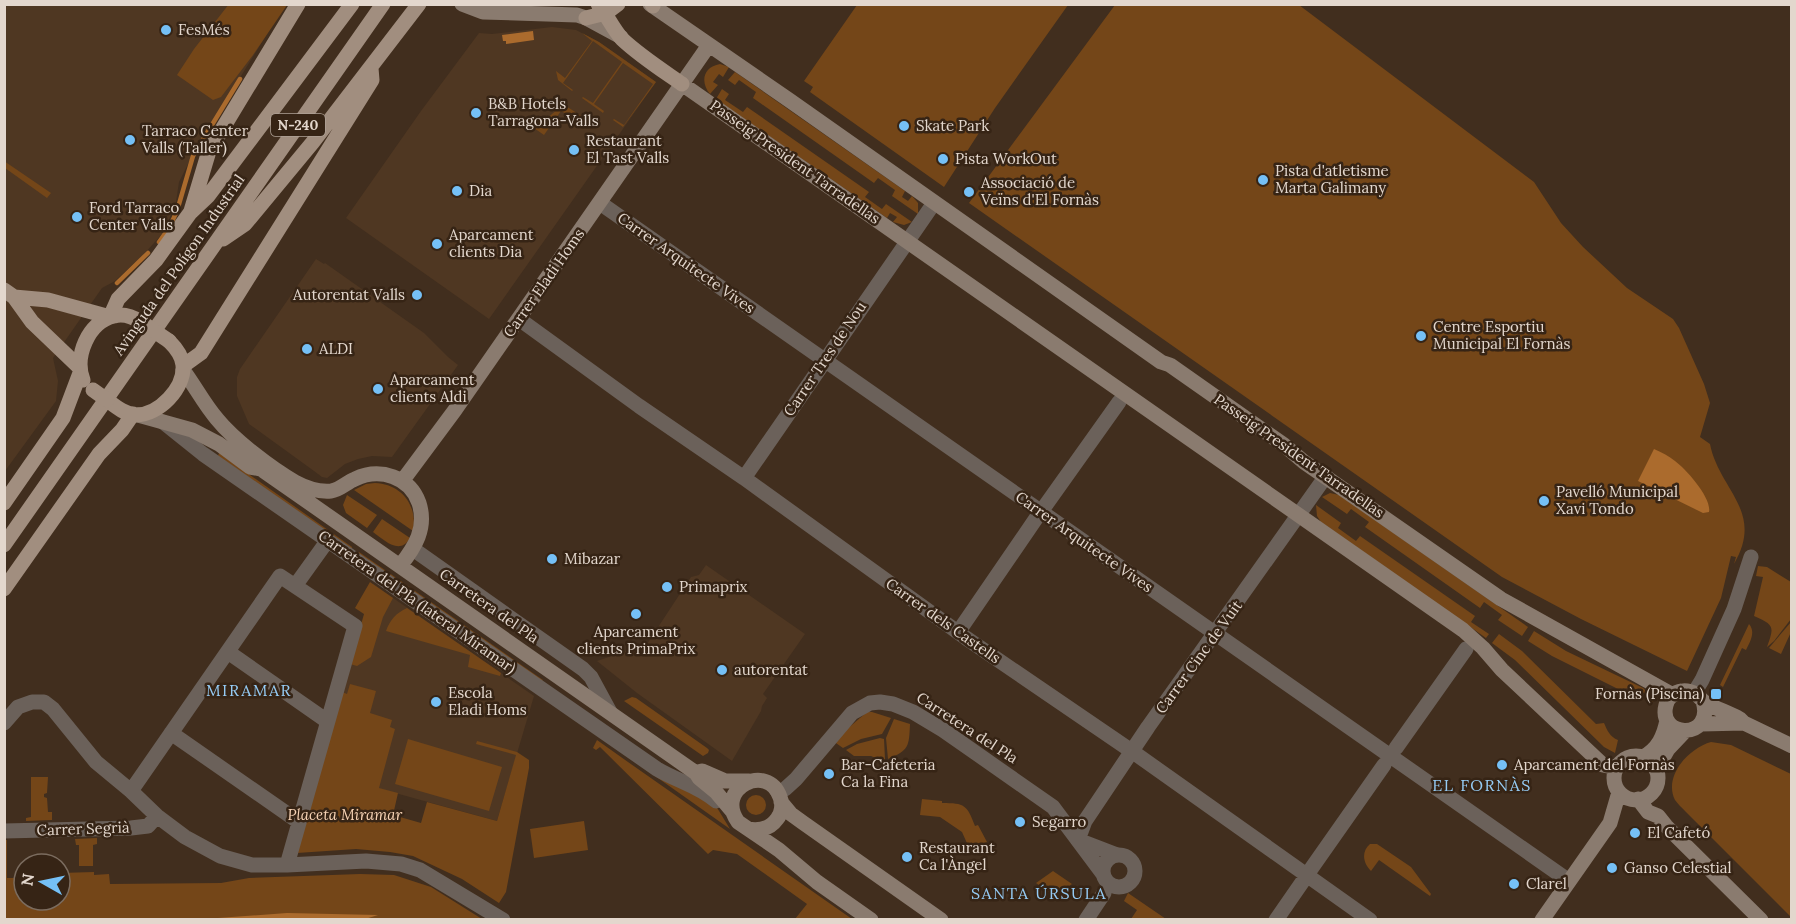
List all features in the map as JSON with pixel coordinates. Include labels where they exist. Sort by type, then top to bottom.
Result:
[{"type":"main road","points":[[190,213],[209,151],[298,4]]},
{"type":"main road","points":[[4,503],[63,418],[80,370],[83,346],[88,337],[97,326],[110,317],[118,299],[156,260],[190,213],[208,196],[352,4]]},
{"type":"main road","name":"Avinguda del Polígon Industrial","points":[[4,545],[383,4]]},
{"type":"main road","points":[[213,246],[245,224],[313,142],[419,4]]},
{"type":"main road","points":[[586,18],[607,7],[621,37],[650,62],[682,84]]},
{"type":"main road","points":[[183,368],[201,353],[372,80],[371,68]]},
{"type":"main road","points":[[9,293],[48,300],[110,317],[125,315],[141,322],[169,340],[176,348],[182,358],[183,368],[180,381],[171,396],[156,409],[131,413],[93,390],[83,380],[80,370],[32,322],[9,293]]},
{"type":"main road","points":[[4,589],[99,454],[122,430],[131,413]]},
{"type":"street","points":[[513,12],[527,4]]},
{"type":"street","name":"Passeig President Tarradellas","points":[[652,5],[1161,362],[1170,365],[1501,599],[1673,695]]},
{"type":"street","points":[[464,6],[483,12],[547,13],[586,18],[621,37]]},
{"type":"street","name":"Carrer Eladi Homs","points":[[403,480],[455,410],[709,45]]},
{"type":"street","name":"Passeig President Tarradellas","points":[[682,84],[1463,630],[1603,765],[1617,768]]},
{"type":"street","name":"Carrer Arquitecte Vives","points":[[600,202],[825,362],[1569,881]]},
{"type":"street","points":[[908,242],[934,203]]},
{"type":"street","name":"Carrer Tres de Nou","points":[[744,478],[908,242]]},
{"type":"street","name":"Carrer dels Castells","points":[[519,319],[966,638],[1133,752],[1370,920]]},
{"type":"street","points":[[183,368],[217,419],[260,463],[295,482],[320,490],[337,490],[353,479],[372,474],[403,480],[411,487],[422,514],[422,525],[413,549],[400,566]]},
{"type":"street","points":[[963,625],[1119,402]]},
{"type":"street","points":[[131,413],[192,430],[219,444],[250,467],[260,463]]},
{"type":"street","name":"Carretera del Pla (lateral Miramar)","points":[[162,422],[203,454],[657,769],[708,794],[733,814]]},
{"type":"street","name":"Carretera del Pla","points":[[260,463],[400,566],[696,772]]},
{"type":"street","name":"Carrer Cinc de Vuit","points":[[1078,840],[1085,821],[1148,727],[1326,476]]},
{"type":"street","points":[[295,586],[328,540]]},
{"type":"street","points":[[413,549],[583,669],[591,676],[610,712]]},
{"type":"street","points":[[1667,720],[1676,729],[1685,731],[1690,731],[1701,724],[1705,708],[1699,697],[1702,680],[1734,609],[1751,557]]},
{"type":"street","points":[[131,791],[280,576],[355,626],[287,865]]},
{"type":"street","points":[[1396,747],[1466,649]]},
{"type":"street","points":[[228,652],[327,722]]},
{"type":"street","points":[[1643,757],[1660,743],[1666,729],[1667,700],[1673,695],[1686,691],[1791,746]]},
{"type":"street","points":[[4,723],[18,707],[32,702],[44,702],[49,705],[96,762],[157,816],[185,837],[220,856],[252,865],[366,861],[401,864],[420,870],[503,920]]},
{"type":"street","name":"Carretera del Pla","points":[[748,829],[761,830],[772,825],[780,815],[779,797],[785,789],[852,713],[870,703],[880,702],[913,712],[943,730],[1053,807],[1078,840],[1104,882]]},
{"type":"street","points":[[1701,724],[1744,723]]},
{"type":"street","points":[[1656,770],[1668,749],[1685,731]]},
{"type":"street","points":[[171,733],[299,822]]},
{"type":"street","points":[[1654,790],[1647,797],[1630,799],[1619,792],[1615,784],[1614,777],[1617,768],[1624,760],[1634,756],[1643,757],[1653,764],[1658,777],[1654,790],[1658,816]]},
{"type":"street","points":[[1276,920],[1384,765]]},
{"type":"street","points":[[871,920],[817,882],[780,850],[743,826],[716,792],[699,778],[696,772],[702,771],[725,781],[768,783],[791,813],[802,822],[941,920]]},
{"type":"street","points":[[733,814],[731,805],[735,793],[749,781]]},
{"type":"street","points":[[1610,823],[1619,792]]},
{"type":"street","points":[[1542,920],[1610,823],[1637,799]]},
{"type":"street","points":[[1637,799],[1648,812],[1658,816],[1761,920]]},
{"type":"street","name":"Carrer Segrià","points":[[4,831],[131,828],[148,826],[157,816]]},
{"type":"street","points":[[1078,840],[1131,859],[1136,868],[1131,882],[1122,887],[1104,882]]},
{"type":"street","points":[[1086,920],[1104,882],[1103,868],[1107,860],[1117,855]]},
{"type":"shaded area","points":[[5,5],[285,5],[194,152],[179,182],[176,202],[164,232],[115,281],[102,288],[53,358],[58,381],[56,401],[5,471]]},
{"type":"shaded area","points":[[552,27],[576,30],[599,42],[656,82],[489,319],[346,218],[479,33],[492,34]]},
{"type":"shaded area","points":[[533,31],[534,40],[506,44],[506,41],[503,41],[502,35]]},
{"type":"shaded area","points":[[316,259],[424,333],[458,365],[392,457],[372,456],[358,459],[345,464],[327,478],[322,477],[249,424],[237,396],[237,377],[240,369]]},
{"type":"shaded area","points":[[1654,449],[1673,459],[1691,477],[1706,499],[1709,512],[1703,513],[1638,481]]},
{"type":"shaded area","points":[[706,565],[805,634],[763,694],[767,698],[761,711],[732,761],[637,693],[597,661],[647,644],[691,577],[699,575]]},
{"type":"shaded area","name":"Escola Eladi Homs","points":[[373,584],[534,696],[497,821],[319,772]]},
{"type":"shaded area","points":[[287,913],[378,915],[362,920],[204,919]]},
{"type":"green space","points":[[229,4],[287,5],[221,97],[213,100],[177,75]]},
{"type":"green space","points":[[857,5],[1068,5],[995,108],[944,187],[810,92],[813,87],[804,81]]},
{"type":"green space","name":"Centre Esportiu Municipal El Fornàs","points":[[1115,5],[1299,5],[1534,182],[1561,223],[1583,247],[1627,288],[1673,319],[1704,384],[1710,403],[1700,437],[1710,444],[1722,475],[1737,501],[1745,529],[1742,546],[1734,564],[1736,557],[1731,556],[1721,598],[1687,671],[1502,577],[969,203]]},
{"type":"green space","points":[[582,33],[599,42],[656,82],[623,127],[613,120],[624,125],[653,84],[623,63],[594,104],[604,111],[603,113],[582,98],[593,103],[622,62],[593,41],[563,83],[572,91],[558,80],[556,71],[565,78],[592,41]]},
{"type":"green space","points":[[720,64],[729,67],[723,77],[719,74],[713,82],[718,85],[710,94],[705,85],[705,76],[710,68]]},
{"type":"green space","points":[[735,72],[905,191],[902,197],[908,201],[912,196],[918,203],[918,214],[892,196],[895,190],[878,178],[874,183],[753,98],[756,92],[739,80],[735,85],[728,80]]},
{"type":"green space","points":[[722,89],[729,94],[725,100],[743,112],[747,107],[869,192],[865,197],[882,209],[886,204],[912,222],[904,225],[893,222],[897,217],[890,213],[887,218],[716,99]]},
{"type":"green space","points":[[566,106],[595,125],[593,127],[573,113],[570,116],[561,111],[544,135],[521,119],[522,117],[530,121],[542,121]]},
{"type":"green space","points":[[4,161],[51,193],[47,198],[5,168]]},
{"type":"green space","points":[[219,453],[352,547],[352,549],[218,456]]},
{"type":"green space","points":[[375,483],[393,487],[406,498],[413,513],[413,531],[354,490],[366,484]]},
{"type":"green space","points":[[1330,493],[1339,495],[1528,627],[1522,636],[1498,620],[1502,615],[1484,602],[1480,608],[1365,527],[1369,522],[1351,509],[1347,514],[1322,497]]},
{"type":"green space","points":[[347,495],[377,515],[367,528],[346,513],[343,505]]},
{"type":"green space","points":[[1316,505],[1341,523],[1338,528],[1356,541],[1360,536],[1475,616],[1471,622],[1489,634],[1486,638],[1321,522],[1317,516]]},
{"type":"green space","points":[[382,519],[410,538],[406,543],[402,546],[392,545],[373,532]]},
{"type":"green space","points":[[359,552],[543,680],[541,682],[358,554]]},
{"type":"green space","points":[[1758,566],[1767,567],[1791,582],[1791,619],[1767,647],[1771,627],[1754,616],[1763,577],[1756,576]]},
{"type":"green space","points":[[370,582],[393,598],[383,617],[371,657],[357,666],[350,664],[364,614],[355,608]]},
{"type":"green space","points":[[407,608],[501,673],[500,676],[468,667],[470,655],[386,631],[394,617]]},
{"type":"green space","points":[[1791,622],[1791,632],[1781,654],[1769,648]]},
{"type":"green space","points":[[1749,624],[1752,630],[1751,640],[1746,650],[1742,648],[1723,687],[1720,685]]},
{"type":"green space","points":[[1534,631],[1566,651],[1643,688],[1655,700],[1652,702],[1638,690],[1618,689],[1552,656],[1528,641]]},
{"type":"green space","points":[[1499,634],[1522,651],[1596,724],[1604,723],[1611,735],[1618,740],[1615,753],[1604,747],[1515,660],[1492,643]]},
{"type":"green space","name":"Placeta Miramar","points":[[350,684],[376,691],[370,713],[392,720],[390,727],[395,729],[379,788],[398,793],[393,815],[421,823],[427,802],[497,821],[516,755],[476,744],[477,741],[517,752],[529,760],[506,892],[499,903],[462,879],[413,856],[356,849],[297,853],[342,692],[347,694]]},
{"type":"green space","points":[[632,697],[707,748],[708,753],[703,756],[624,701]]},
{"type":"green space","points":[[867,712],[891,718],[882,734],[861,739],[843,748],[833,741]]},
{"type":"green space","points":[[894,719],[910,724],[909,738],[904,750],[888,759],[886,738]]},
{"type":"green space","points":[[408,739],[502,767],[489,811],[395,784]]},
{"type":"green space","points":[[884,739],[885,759],[882,761],[871,756],[854,756],[846,750],[857,744]]},
{"type":"green space","points":[[597,740],[852,919],[795,919],[807,904],[737,854],[713,850],[708,854],[600,747],[596,750],[593,748]]},
{"type":"green space","points":[[1711,742],[1731,745],[1791,774],[1791,917],[1675,800],[1672,782],[1680,764],[1694,750]]},
{"type":"green space","points":[[624,754],[716,806],[730,829]]},
{"type":"green space","points":[[31,777],[48,777],[47,793],[44,797],[47,798],[48,812],[52,812],[52,820],[26,821],[26,818],[31,817]]},
{"type":"green space","points":[[756,795],[763,798],[766,805],[763,812],[756,815],[749,812],[746,805],[749,798]]},
{"type":"green space","points":[[922,799],[964,807],[975,826],[978,825],[987,842],[970,850],[962,832],[940,817],[920,815]]},
{"type":"green space","points":[[584,821],[588,850],[534,858],[530,829]]},
{"type":"green space","points":[[97,838],[97,844],[93,845],[93,866],[79,866],[79,845],[76,845],[75,839]]},
{"type":"green space","points":[[4,840],[7,840],[7,878],[12,878],[12,912],[72,912],[72,873],[109,874],[110,884],[221,883],[249,878],[360,874],[394,875],[431,887],[482,919],[5,919]]},
{"type":"green space","points":[[1370,844],[1377,844],[1411,867],[1431,894],[1430,896],[1379,860],[1371,871],[1364,858],[1365,850]]},
{"type":"green space","points":[[1053,871],[1072,884],[1054,896],[1036,883]]},
{"type":"green space","points":[[1128,893],[1166,919],[1131,919],[1137,910],[1124,901]]},
{"type":"waterway","points":[[159,242],[177,211],[193,156],[240,79]]},
{"type":"waterway","points":[[117,283],[148,253]]},
{"type":"place","name":"FesMés","points":[[166,30]]},
{"type":"place","name":"B&B Hotels Tarragona-Valls","points":[[476,113]]},
{"type":"place","name":"Skate Park","points":[[904,126]]},
{"type":"place","name":"Tarraco Center Valls (Taller)","points":[[130,140]]},
{"type":"place","name":"Restaurant El Tast Valls","points":[[574,150]]},
{"type":"place","name":"Pista WorkOut","points":[[943,159]]},
{"type":"place","name":"Pista d'atletisme Marta Galimany","points":[[1263,180]]},
{"type":"place","name":"Dia","points":[[457,191]]},
{"type":"place","name":"Associació de Veïns d'El Fornàs","points":[[969,192]]},
{"type":"place","name":"Ford Tarraco Center Valls","points":[[77,217]]},
{"type":"place","name":"Aparcament clients Dia","points":[[437,244]]},
{"type":"place","name":"Autorentat Valls","points":[[417,295]]},
{"type":"place","name":"Centre Esportiu Municipal El Fornàs","points":[[1421,336]]},
{"type":"place","name":"ALDI","points":[[307,349]]},
{"type":"place","name":"Aparcament clients Aldi","points":[[378,389]]},
{"type":"place","name":"Pavelló Municipal Xavi Tondo","points":[[1544,501]]},
{"type":"place","name":"Mibazar","points":[[552,559]]},
{"type":"place","name":"Primaprix","points":[[667,587]]},
{"type":"place","name":"Aparcament clients PrimaPrix","points":[[636,614]]},
{"type":"place","name":"autorentat","points":[[722,670]]},
{"type":"place","name":"Fornàs (Piscina)","points":[[1716,694]]},
{"type":"place","name":"Escola Eladi Homs","points":[[436,702]]},
{"type":"place","name":"Aparcament del Fornàs","points":[[1502,765]]},
{"type":"place","name":"Bar-Cafeteria Ca la Fina","points":[[829,774]]},
{"type":"place","name":"Segarro","points":[[1020,822]]},
{"type":"place","name":"El Cafetó","points":[[1635,833]]},
{"type":"place","name":"Restaurant Ca l'Àngel","points":[[907,857]]},
{"type":"place","name":"Ganso Celestial","points":[[1612,868]]},
{"type":"place","name":"Clarel","points":[[1514,884]]},
{"type":"district","name":"MIRAMAR","points":[[249,690]]},
{"type":"district","name":"EL FORNÀS","points":[[1482,785]]},
{"type":"district","name":"SANTA ÚRSULA","points":[[1039,893]]}]
